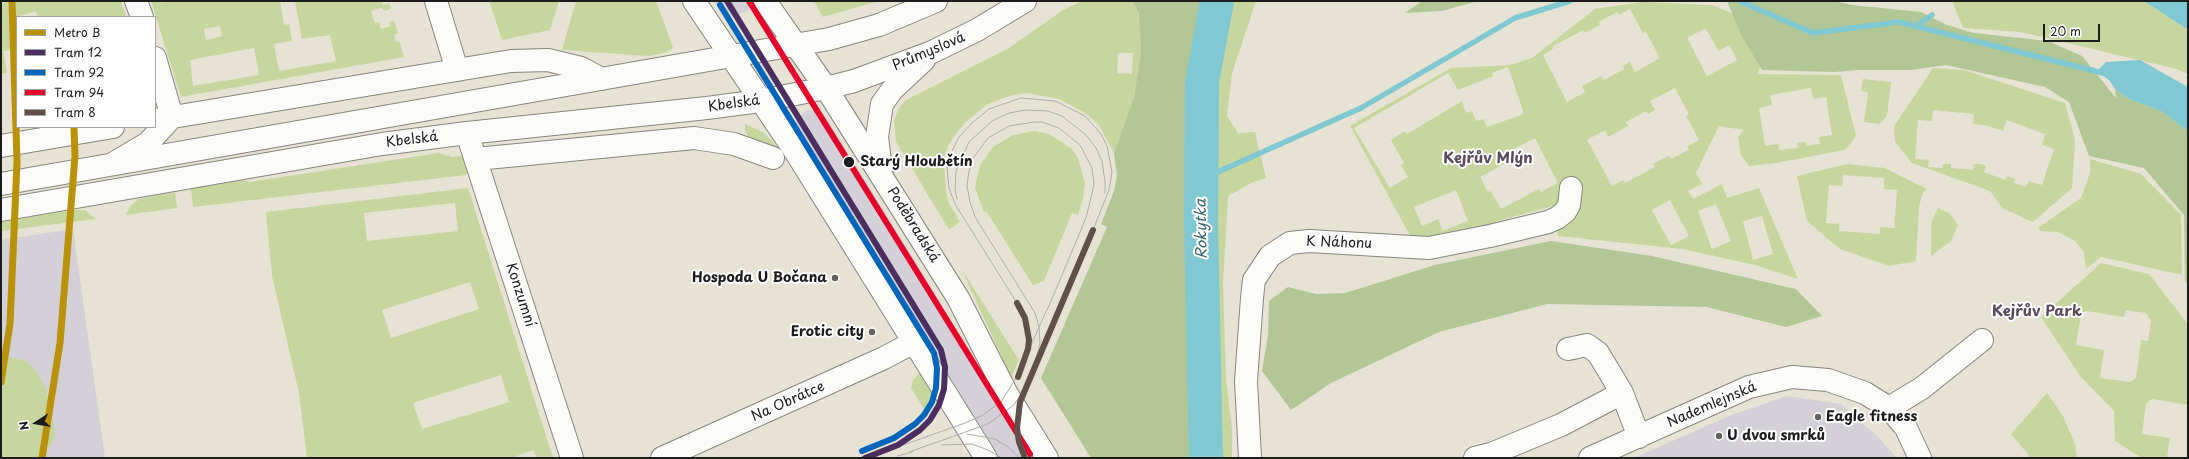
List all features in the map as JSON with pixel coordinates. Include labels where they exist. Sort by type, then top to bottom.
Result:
[{"type":"main road","points":[[136,1],[142,16]]},
{"type":"main road","points":[[436,1],[457,70]]},
{"type":"main road","points":[[694,1],[795,151],[986,458]]},
{"type":"main road","name":"Poděbradská","points":[[765,1],[826,88],[958,298],[1007,394],[1047,458]]},
{"type":"main road","points":[[730,56],[851,34],[936,1]]},
{"type":"main road","name":"Průmyslová","points":[[826,88],[854,81],[932,52],[977,30],[1025,1]]},
{"type":"main road","points":[[882,176],[877,137],[882,104],[892,90],[932,52]]},
{"type":"main road","name":"Kbelská","points":[[1,184],[730,56]]},
{"type":"main road","points":[[164,118],[511,61],[548,60],[581,68],[601,79]]},
{"type":"main road","points":[[114,164],[148,143],[164,118],[156,65]]},
{"type":"main road","name":"Kbelská","points":[[1,210],[382,144],[467,133],[760,101],[826,88]]},
{"type":"main road","points":[[1,146],[106,128]]},
{"type":"main road","name":"Konzumní","points":[[467,133],[572,458]]},
{"type":"main road","points":[[476,159],[694,138],[734,144],[773,158]]},
{"type":"main road","name":"K Náhonu","points":[[1250,458],[1246,381],[1254,280],[1262,266],[1274,252],[1290,243],[1309,241],[1415,247],[1451,244],[1548,222],[1565,212],[1569,205],[1571,188]]},
{"type":"main road","points":[[1889,408],[1922,388],[1982,340]]},
{"type":"main road","name":"Na Obrátce","points":[[662,458],[884,358],[914,342]]},
{"type":"main road","points":[[1568,348],[1587,345],[1598,353],[1622,393],[1639,437]]},
{"type":"main road","name":"Nademlejnská","points":[[1590,458],[1750,387],[1792,377],[1828,380],[1865,393],[1889,408],[1906,428],[1920,458]]},
{"type":"main road","points":[[1475,458],[1491,454],[1561,425],[1622,393]]},
{"type":"shaded area","points":[[713,1],[750,1],[751,5],[749,9],[731,19]]},
{"type":"shaded area","points":[[808,110],[819,111],[824,114],[942,305],[955,332],[1033,458],[1000,458],[937,357],[913,323],[796,134],[796,121],[799,116]]},
{"type":"shaded area","points":[[73,229],[105,458],[1,458],[1,240]]},
{"type":"shaded area","points":[[1787,396],[1841,404],[1879,438],[1897,458],[1634,458],[1729,416]]},
{"type":"green space","points":[[9,1],[121,1],[126,16],[38,16],[36,11],[16,16],[16,49],[3,51],[7,73],[1,74],[1,4]]},
{"type":"green space","points":[[151,1],[160,1],[161,3],[167,1],[280,1],[284,25],[289,24],[292,41],[274,44],[279,71],[336,61],[330,35],[302,39],[295,1],[382,1],[383,5],[389,3],[391,9],[384,11],[382,8],[371,11],[375,23],[379,22],[381,29],[390,26],[389,22],[394,20],[398,33],[394,35],[396,42],[399,41],[404,57],[181,97]],"holes":[[[220,26],[222,36],[206,40],[204,29]],[[254,48],[259,75],[193,86],[190,60]]]},
{"type":"green space","points":[[489,1],[559,1],[550,30],[502,40]]},
{"type":"green space","points":[[576,1],[656,1],[673,48],[664,53],[648,56],[562,50]]},
{"type":"green space","points":[[814,1],[879,1],[823,17]]},
{"type":"green space","points":[[1082,1],[1132,1],[1140,17],[1141,55],[1134,97],[1114,153],[1099,125],[1088,115],[1060,99],[1027,93],[1012,95],[986,105],[965,123],[954,136],[947,148],[944,162],[946,190],[948,201],[960,222],[949,230],[896,142],[894,120],[899,108],[906,100],[1009,48],[1063,10]],"holes":[[[1118,53],[1133,53],[1132,74],[1117,73]]]},
{"type":"green space","points":[[1132,1],[1206,1],[1198,53],[1193,158],[1194,458],[1091,458],[1041,378],[1107,227],[1101,224],[1114,191],[1117,176],[1114,153],[1134,97],[1141,52],[1139,14]]},
{"type":"green space","points":[[1224,1],[1256,1],[1232,73],[1227,116],[1238,133],[1255,132],[1266,178],[1253,182],[1228,196],[1223,284],[1226,379],[1232,429],[1232,458],[1214,458],[1216,446],[1212,375],[1208,198],[1209,110]]},
{"type":"green space","points":[[1422,1],[1478,1],[1442,11],[1405,13]]},
{"type":"green space","points":[[1727,1],[1834,1],[1852,5],[1921,12],[1947,25],[1974,33],[2048,41],[2082,56],[2116,98],[2115,89],[2129,99],[2161,111],[2188,131],[2188,285],[2185,281],[2184,215],[2144,168],[2089,156],[2069,102],[2045,87],[1946,65],[1911,70],[1858,70],[1835,72],[1762,70],[1741,35]]},
{"type":"green space","points":[[1952,1],[2144,1],[2188,30],[2188,74],[2177,69],[2021,32],[1963,28]]},
{"type":"green space","points":[[1642,2],[1712,5],[1769,28],[1758,74],[1841,75],[1856,136],[1845,150],[1776,163],[1749,166],[1741,155],[1738,137],[1744,130],[1719,126],[1696,173],[1702,184],[1688,191],[1693,199],[1722,184],[1727,198],[1759,188],[1798,279],[1755,265],[1682,249],[1558,236],[1553,206],[1491,223],[1492,244],[1423,259],[1350,126],[1451,68],[1510,65],[1532,58],[1595,9]],"holes":[[[1630,9],[1643,33],[1646,32],[1660,58],[1635,72],[1630,62],[1623,66],[1624,69],[1604,80],[1601,76],[1582,86],[1585,92],[1567,102],[1543,55],[1554,48],[1553,46],[1583,30],[1584,33],[1600,25],[1599,22],[1617,12],[1619,15]],[[1706,28],[1718,51],[1729,45],[1737,60],[1707,76],[1687,38]],[[1508,67],[1524,114],[1487,127],[1484,119],[1476,121],[1472,111],[1466,113],[1462,101],[1407,134],[1405,131],[1391,140],[1404,163],[1401,165],[1408,177],[1390,188],[1354,128],[1448,73],[1458,90],[1493,76],[1492,73]],[[1675,88],[1689,114],[1686,116],[1699,140],[1688,146],[1689,150],[1671,159],[1669,156],[1653,164],[1655,167],[1625,183],[1623,180],[1612,186],[1587,140],[1605,130],[1608,137],[1628,126],[1626,122],[1646,111],[1648,114],[1655,110],[1650,101]],[[1811,88],[1813,99],[1826,97],[1832,135],[1819,137],[1820,144],[1807,146],[1806,142],[1797,143],[1798,148],[1779,150],[1778,144],[1765,146],[1759,108],[1772,105],[1770,95]],[[1535,138],[1558,183],[1541,192],[1539,189],[1501,209],[1491,191],[1488,192],[1480,177],[1504,164],[1500,156]],[[1456,190],[1468,221],[1443,231],[1438,219],[1422,226],[1414,207]],[[1670,200],[1689,236],[1671,245],[1652,210]],[[1716,204],[1731,241],[1712,249],[1698,211]],[[1762,216],[1773,254],[1753,260],[1743,221]]]},
{"type":"green space","points":[[1933,68],[1964,70],[2065,103],[2075,140],[2072,188],[2033,222],[2002,208],[1990,191],[1912,163],[1895,142],[1894,126]],"holes":[[[1933,110],[1974,114],[1973,124],[1988,126],[2003,131],[2007,120],[2045,134],[2042,145],[2054,149],[2042,185],[2029,181],[2026,187],[2014,183],[2015,179],[2007,176],[2005,180],[1984,172],[1986,166],[1980,164],[1974,164],[1973,170],[1951,168],[1951,164],[1943,164],[1942,168],[1928,167],[1929,160],[1915,159],[1918,120],[1932,121]]]},
{"type":"green space","points":[[1863,79],[1891,82],[1887,116],[1880,124],[1864,122],[1868,92],[1861,91]]},
{"type":"green space","points":[[745,124],[764,133],[781,150],[779,152],[749,138],[745,130]]},
{"type":"green space","points":[[1035,131],[1049,134],[1071,148],[1078,158],[1085,184],[1078,215],[1072,213],[1044,281],[1033,285],[986,211],[984,212],[975,188],[980,165],[993,147],[1013,135]]},
{"type":"green space","points":[[439,153],[452,157],[461,156],[468,163],[470,169],[466,175],[193,207],[191,188],[245,180],[249,182]]},
{"type":"green space","points":[[2090,159],[2141,174],[2181,215],[2182,275],[2101,257],[2086,269],[2084,252],[2075,241],[2058,232],[2040,231],[2039,227],[2081,198],[2090,173]]},
{"type":"green space","points":[[1847,164],[1885,168],[1927,189],[1922,194],[1919,208],[1916,261],[1889,266],[1840,249],[1807,221],[1797,176]],"holes":[[[1843,175],[1884,178],[1884,189],[1897,190],[1894,228],[1880,227],[1880,234],[1839,231],[1839,224],[1826,223],[1829,185],[1842,186]]]},
{"type":"green space","points":[[468,188],[553,458],[537,458],[533,450],[512,458],[307,458],[299,393],[272,276],[266,212]],"holes":[[[455,203],[458,231],[367,241],[364,213]],[[470,282],[479,309],[391,338],[382,310]],[[501,375],[509,402],[422,429],[413,403]]]},
{"type":"green space","points":[[175,192],[177,208],[126,215],[130,206],[139,199]]},
{"type":"green space","points":[[1938,208],[1949,213],[1958,225],[1951,241],[1931,256],[1931,223]]},
{"type":"green space","points":[[73,210],[85,210],[96,219],[1,231],[1,222]]},
{"type":"green space","points":[[1551,241],[1652,256],[1796,289],[1822,316],[1786,327],[1707,307],[1547,304],[1439,332],[1331,383],[1291,410],[1262,371],[1268,336],[1269,301],[1288,287],[1316,294],[1345,293],[1435,265]]},
{"type":"green space","points":[[2101,263],[2149,274],[2188,324],[2188,405],[2152,399],[2146,404],[2142,434],[2170,438],[2167,458],[2142,458],[2115,441],[2114,411],[2081,377],[2041,317]],"holes":[[[2126,310],[2146,313],[2151,321],[2148,341],[2141,340],[2136,378],[2130,382],[2100,378],[2104,350],[2076,345],[2081,315],[2086,311],[2124,317]]]},
{"type":"green space","points":[[961,268],[1019,360],[1011,378],[995,342]]},
{"type":"green space","points":[[1,355],[26,361],[38,373],[47,392],[55,433],[53,442],[49,448],[37,458],[1,458]]},
{"type":"green space","points":[[919,373],[934,396],[926,412],[911,388],[913,380]]},
{"type":"green space","points":[[2047,393],[2063,416],[2075,444],[2077,458],[2031,458],[2011,434]]},
{"type":"water","points":[[2144,1],[2188,1],[2188,30]]},
{"type":"water","points":[[2140,60],[2188,87],[2188,131],[2161,111],[2129,99],[2115,89],[2110,81],[2097,71],[2106,62]]},
{"type":"waterway","name":"Rokytka","points":[[1206,458],[1201,223],[1202,82],[1217,1]]},
{"type":"waterway","points":[[1202,179],[1361,108],[1515,18],[1570,1]]},
{"type":"waterway","points":[[1739,1],[1813,33],[1899,22],[2103,73]]},
{"type":"waterway","points":[[1916,26],[1932,15]]},
{"type":"tram line","name":"12","points":[[727,1],[941,350],[945,367],[944,389],[939,405],[930,420],[920,430],[898,445],[865,458]]},
{"type":"tram line","name":"94","points":[[749,1],[1030,454]]},
{"type":"tram line","name":"92","points":[[720,5],[934,353],[937,368],[936,388],[932,402],[924,415],[915,424],[894,438],[862,451]]},
{"type":"tram line","points":[[1017,303],[955,204],[949,188],[947,168],[951,153],[959,137],[973,122],[989,109],[1021,98],[1055,101],[1085,116],[1101,134],[1107,146],[1112,172],[1109,190],[1093,230]]},
{"type":"tram line","points":[[957,199],[955,189],[956,171],[969,142],[992,121],[1009,113],[1026,110],[1048,111],[1062,116],[1086,135],[1096,148],[1102,161],[1105,193]]},
{"type":"tram line","points":[[1025,359],[1039,327],[1051,301],[1086,218],[1094,185],[1092,168],[1080,145],[1059,128],[1042,122],[1009,126],[988,138],[974,157],[969,171],[967,186],[975,217],[1035,313],[1039,327],[1040,343],[1035,364]]},
{"type":"tram line","name":"8","points":[[1025,458],[1019,442],[1017,428],[1020,402],[1093,230]]},
{"type":"tram line","name":"8","points":[[1017,303],[1025,318],[1029,340],[1028,349],[1018,377]]},
{"type":"tram line","points":[[878,454],[965,423],[983,415],[1001,402],[1021,370]]},
{"type":"tram line","points":[[909,452],[988,424],[1014,405],[1027,384]]},
{"type":"tram line","points":[[967,434],[995,439],[1008,447],[1020,458]]},
{"type":"tram line","points":[[942,445],[972,444],[988,450],[1002,458]]},
{"type":"tram line","points":[[897,456],[913,452]]},
{"type":"metro line","name":"B","points":[[1,382],[10,324],[17,162],[12,1]]},
{"type":"metro line","name":"B","points":[[42,458],[60,343],[75,156],[74,128]]},
{"type":"place","name":"Starý Hloubětín","points":[[849,162]]},
{"type":"place","name":"Hospoda U Bočana","points":[[835,278]]},
{"type":"place","name":"Erotic city","points":[[872,332]]},
{"type":"place","name":"Eagle fitness","points":[[1818,417]]},
{"type":"place","name":"U dvou smrků","points":[[1719,436]]},
{"type":"district","name":"Kejřův Mlýn","points":[[1488,159]]},
{"type":"district","name":"Kejřův Park","points":[[2037,312]]}]
